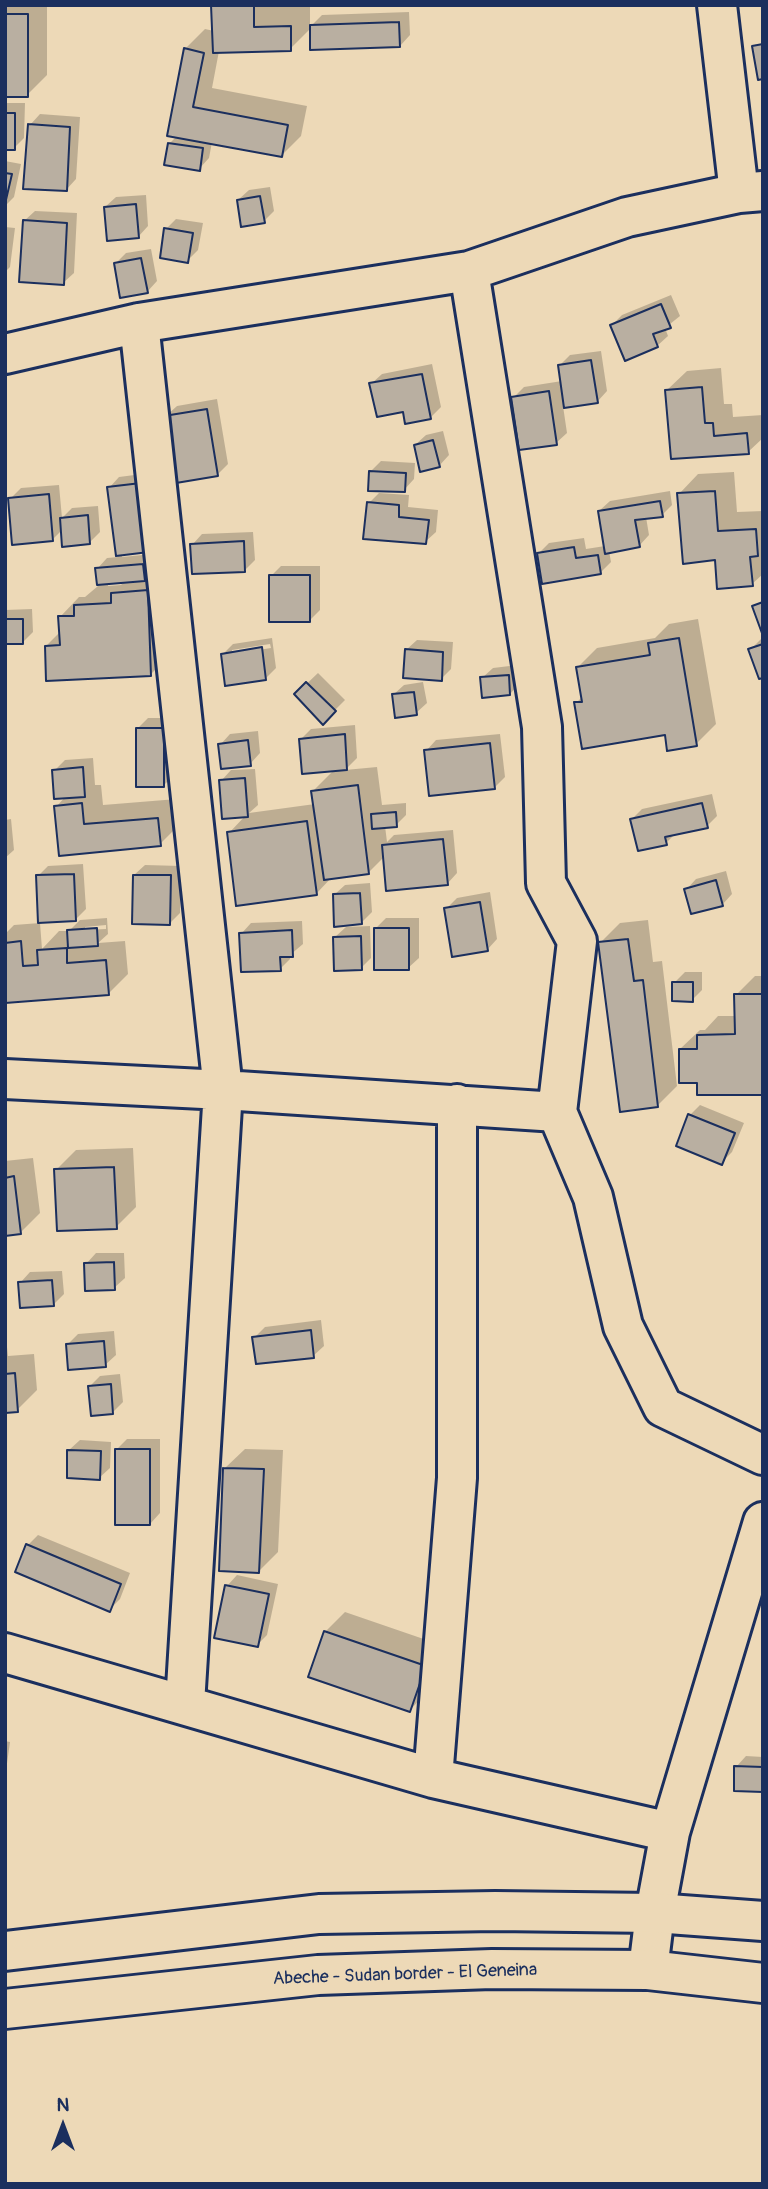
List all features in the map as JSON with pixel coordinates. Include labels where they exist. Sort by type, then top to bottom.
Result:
[{"type":"main road","points":[[5,354],[139,323],[469,271],[627,217],[751,192],[718,5]]},
{"type":"main road","points":[[469,271],[542,727],[546,883],[577,941],[557,1112],[593,1197],[623,1326],[663,1407],[763,1455]]},
{"type":"main road","points":[[139,323],[223,1090],[185,1704]]},
{"type":"main road","points":[[5,1079],[557,1112]]},
{"type":"main road","points":[[433,1778],[457,1478],[457,1104]]},
{"type":"main road","points":[[648,1970],[670,1832],[763,1521]]},
{"type":"main road","points":[[5,1653],[433,1778],[670,1832]]},
{"type":"main road","points":[[5,1951],[319,1914],[495,1911],[655,1913],[763,1921]]},
{"type":"main road","name":"Abeche - Sudan border - El Geneina","points":[[5,2009],[318,1975],[492,1969],[648,1970],[763,1983]]},
{"type":"building","points":[[211,5],[254,5],[254,27],[291,26],[291,51],[213,53]]},
{"type":"building","points":[[5,14],[28,14],[28,97],[5,97]]},
{"type":"building","points":[[399,22],[400,47],[310,50],[310,25]]},
{"type":"building","points":[[763,44],[763,79],[758,80],[752,46]]},
{"type":"building","points":[[184,48],[204,53],[193,107],[288,125],[282,157],[167,136]]},
{"type":"building","points":[[5,113],[15,113],[15,150],[5,150]]},
{"type":"building","points":[[28,124],[70,127],[67,191],[23,189]]},
{"type":"building","points":[[168,143],[203,148],[200,171],[164,165]]},
{"type":"building","points":[[5,173],[12,174],[5,204]]},
{"type":"building","points":[[260,196],[265,223],[241,227],[237,200]]},
{"type":"building","points":[[136,204],[139,238],[107,241],[104,207]]},
{"type":"building","points":[[23,220],[67,223],[64,285],[19,282]]},
{"type":"building","points":[[164,228],[193,233],[188,263],[160,258]]},
{"type":"building","points":[[141,258],[148,293],[120,298],[114,263]]},
{"type":"building","points":[[661,304],[671,328],[653,334],[658,347],[625,361],[610,325]]},
{"type":"building","points":[[591,360],[598,403],[564,408],[558,365]]},
{"type":"building","points":[[422,374],[431,419],[405,424],[403,412],[377,417],[369,383]]},
{"type":"building","points":[[702,387],[705,423],[713,423],[714,436],[747,433],[749,454],[671,459],[665,390]]},
{"type":"building","points":[[549,391],[557,445],[519,450],[511,397]]},
{"type":"building","points":[[207,409],[218,476],[176,483],[164,416]]},
{"type":"building","points":[[433,440],[440,467],[420,472],[414,445]]},
{"type":"building","points":[[369,471],[406,473],[405,492],[368,491]]},
{"type":"building","points":[[141,483],[149,552],[116,556],[107,487]]},
{"type":"building","points":[[715,491],[718,531],[756,529],[758,556],[750,557],[753,586],[717,589],[715,560],[683,564],[677,493]]},
{"type":"building","points":[[49,494],[53,541],[12,545],[8,498]]},
{"type":"building","points":[[660,501],[663,517],[635,520],[640,547],[605,554],[598,511]]},
{"type":"building","points":[[367,502],[399,505],[399,517],[429,520],[426,544],[363,539]]},
{"type":"building","points":[[88,515],[90,544],[62,547],[60,518]]},
{"type":"building","points":[[244,541],[245,572],[192,574],[190,544]]},
{"type":"building","points":[[574,547],[576,558],[598,555],[601,574],[542,584],[537,553]]},
{"type":"building","points":[[143,564],[145,581],[97,585],[95,568]]},
{"type":"building","points":[[269,575],[310,575],[310,622],[269,622]]},
{"type":"building","points":[[148,590],[151,676],[46,681],[45,646],[60,645],[58,616],[74,616],[74,605],[111,603],[111,593]]},
{"type":"building","points":[[763,602],[763,636],[752,606]]},
{"type":"building","points":[[5,619],[23,619],[23,644],[5,644]]},
{"type":"building","points":[[679,638],[697,746],[667,751],[665,735],[582,749],[574,702],[582,702],[576,667],[650,655],[648,643]]},
{"type":"building","points":[[763,644],[763,678],[759,679],[748,649]]},
{"type":"building","points":[[262,647],[266,680],[225,686],[221,654]]},
{"type":"building","points":[[405,649],[443,652],[442,681],[403,678]]},
{"type":"building","points":[[509,675],[510,695],[482,698],[480,677]]},
{"type":"building","points":[[306,682],[336,711],[323,725],[294,694]]},
{"type":"building","points":[[414,692],[417,715],[395,718],[392,694]]},
{"type":"building","points":[[136,728],[164,728],[164,787],[136,787]]},
{"type":"building","points":[[345,734],[347,770],[302,774],[299,739]]},
{"type":"building","points":[[248,740],[251,766],[221,769],[218,744]]},
{"type":"building","points":[[490,743],[495,789],[429,796],[424,750]]},
{"type":"building","points":[[83,767],[85,797],[54,799],[52,770]]},
{"type":"building","points":[[245,778],[248,817],[222,819],[219,780]]},
{"type":"building","points":[[358,785],[369,874],[324,880],[311,791]]},
{"type":"building","points":[[82,803],[84,824],[158,818],[161,846],[59,856],[54,806]]},
{"type":"building","points":[[702,803],[708,828],[665,837],[667,845],[638,851],[630,819]]},
{"type":"building","points":[[396,812],[397,827],[372,829],[371,814]]},
{"type":"building","points":[[307,821],[317,895],[236,906],[227,832]]},
{"type":"building","points":[[443,839],[448,885],[386,891],[382,845]]},
{"type":"building","points":[[74,874],[76,921],[38,923],[36,875]]},
{"type":"building","points":[[133,875],[171,875],[170,925],[132,924]]},
{"type":"building","points":[[716,880],[723,906],[691,914],[684,889]]},
{"type":"building","points":[[360,893],[362,924],[334,927],[333,894]]},
{"type":"building","points":[[480,902],[488,951],[452,957],[444,908]]},
{"type":"building","points":[[97,928],[98,946],[68,948],[67,930]]},
{"type":"building","points":[[374,928],[409,928],[409,970],[374,970]]},
{"type":"building","points":[[292,930],[293,957],[280,957],[281,971],[241,972],[239,933]]},
{"type":"building","points":[[361,936],[362,970],[334,971],[333,937]]},
{"type":"building","points":[[628,939],[634,981],[643,980],[658,1107],[620,1112],[598,942]]},
{"type":"building","points":[[21,941],[23,966],[38,965],[37,950],[67,948],[67,963],[106,960],[109,995],[5,1003],[5,943]]},
{"type":"building","points":[[672,982],[693,982],[693,1002],[672,1001]]},
{"type":"building","points":[[734,994],[763,994],[763,1095],[697,1095],[697,1083],[679,1083],[679,1049],[697,1049],[697,1035],[735,1034]]},
{"type":"building","points":[[688,1114],[735,1133],[722,1165],[676,1146]]},
{"type":"building","points":[[114,1167],[117,1229],[57,1231],[54,1169]]},
{"type":"building","points":[[14,1176],[21,1234],[5,1236],[5,1178]]},
{"type":"building","points":[[114,1262],[115,1290],[85,1291],[84,1263]]},
{"type":"building","points":[[52,1280],[54,1306],[20,1308],[18,1282]]},
{"type":"building","points":[[311,1330],[314,1358],[256,1364],[252,1337]]},
{"type":"building","points":[[104,1341],[106,1367],[68,1370],[66,1344]]},
{"type":"building","points":[[15,1373],[18,1412],[5,1413],[5,1374]]},
{"type":"building","points":[[111,1384],[113,1414],[91,1416],[88,1386]]},
{"type":"building","points":[[115,1449],[150,1449],[150,1525],[115,1525]]},
{"type":"building","points":[[67,1450],[101,1451],[100,1480],[67,1478]]},
{"type":"building","points":[[223,1468],[264,1469],[259,1573],[219,1571]]},
{"type":"building","points":[[26,1544],[121,1584],[110,1612],[15,1572]]},
{"type":"building","points":[[225,1585],[269,1594],[258,1647],[214,1638]]},
{"type":"building","points":[[324,1631],[426,1666],[410,1712],[308,1677]]},
{"type":"building","points":[[734,1766],[763,1767],[763,1792],[734,1791]]}]
